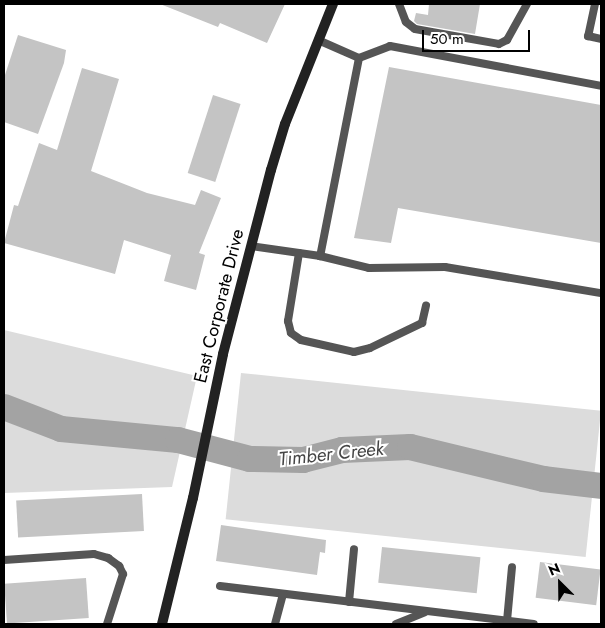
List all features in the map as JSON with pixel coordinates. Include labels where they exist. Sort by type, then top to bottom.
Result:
[{"type":"main road","name":"East Corporate Drive","points":[[162,624],[193,498],[223,354],[250,246],[284,124],[333,4]]},
{"type":"lane","points":[[398,4],[406,22],[415,29],[499,44],[507,40],[527,4]]},
{"type":"lane","points":[[596,4],[588,36],[601,39]]},
{"type":"lane","points":[[318,40],[359,58],[390,46],[601,86]]},
{"type":"lane","points":[[320,256],[359,58]]},
{"type":"lane","points":[[250,246],[320,256],[369,268],[445,267],[601,293]]},
{"type":"lane","points":[[299,253],[288,321],[291,333],[301,340],[354,352],[370,348],[422,323],[426,305]]},
{"type":"lane","points":[[349,602],[354,549]]},
{"type":"lane","points":[[4,560],[94,554],[108,558],[119,566],[123,574],[107,624]]},
{"type":"lane","points":[[507,621],[512,567]]},
{"type":"lane","points":[[220,586],[534,624]]},
{"type":"lane","points":[[275,624],[283,594]]},
{"type":"lane","points":[[396,624],[426,611]]},
{"type":"shaded area","points":[[4,330],[197,376],[172,487],[4,493]]},
{"type":"shaded area","points":[[241,373],[601,411],[586,557],[226,519]]},
{"type":"building","points":[[160,4],[285,4],[267,43],[220,23],[218,27]]},
{"type":"building","points":[[429,4],[480,4],[475,34],[417,24],[414,21],[416,13],[428,15]]},
{"type":"building","points":[[18,35],[66,50],[64,63],[38,134],[4,122],[4,78]]},
{"type":"building","points":[[389,67],[601,105],[601,243],[398,208],[391,243],[354,238]]},
{"type":"building","points":[[82,68],[119,79],[91,171],[147,193],[195,205],[201,190],[221,198],[199,253],[205,255],[196,290],[164,281],[171,255],[124,240],[115,274],[4,243],[14,205],[18,206],[39,143],[57,150]]},
{"type":"building","points":[[213,95],[241,104],[215,182],[188,173]]},
{"type":"building","points":[[142,494],[144,531],[18,538],[16,501]]},
{"type":"building","points":[[221,525],[326,540],[325,553],[320,552],[317,575],[216,561]]},
{"type":"building","points":[[382,547],[480,557],[477,593],[378,583]]},
{"type":"building","points":[[540,562],[601,569],[596,605],[536,598]]},
{"type":"building","points":[[86,578],[89,618],[7,624],[4,584]]},
{"type":"waterway","name":"Timber Creek","points":[[4,407],[61,429],[178,440],[250,459],[303,460],[342,450],[410,447],[543,479],[601,486]]}]
